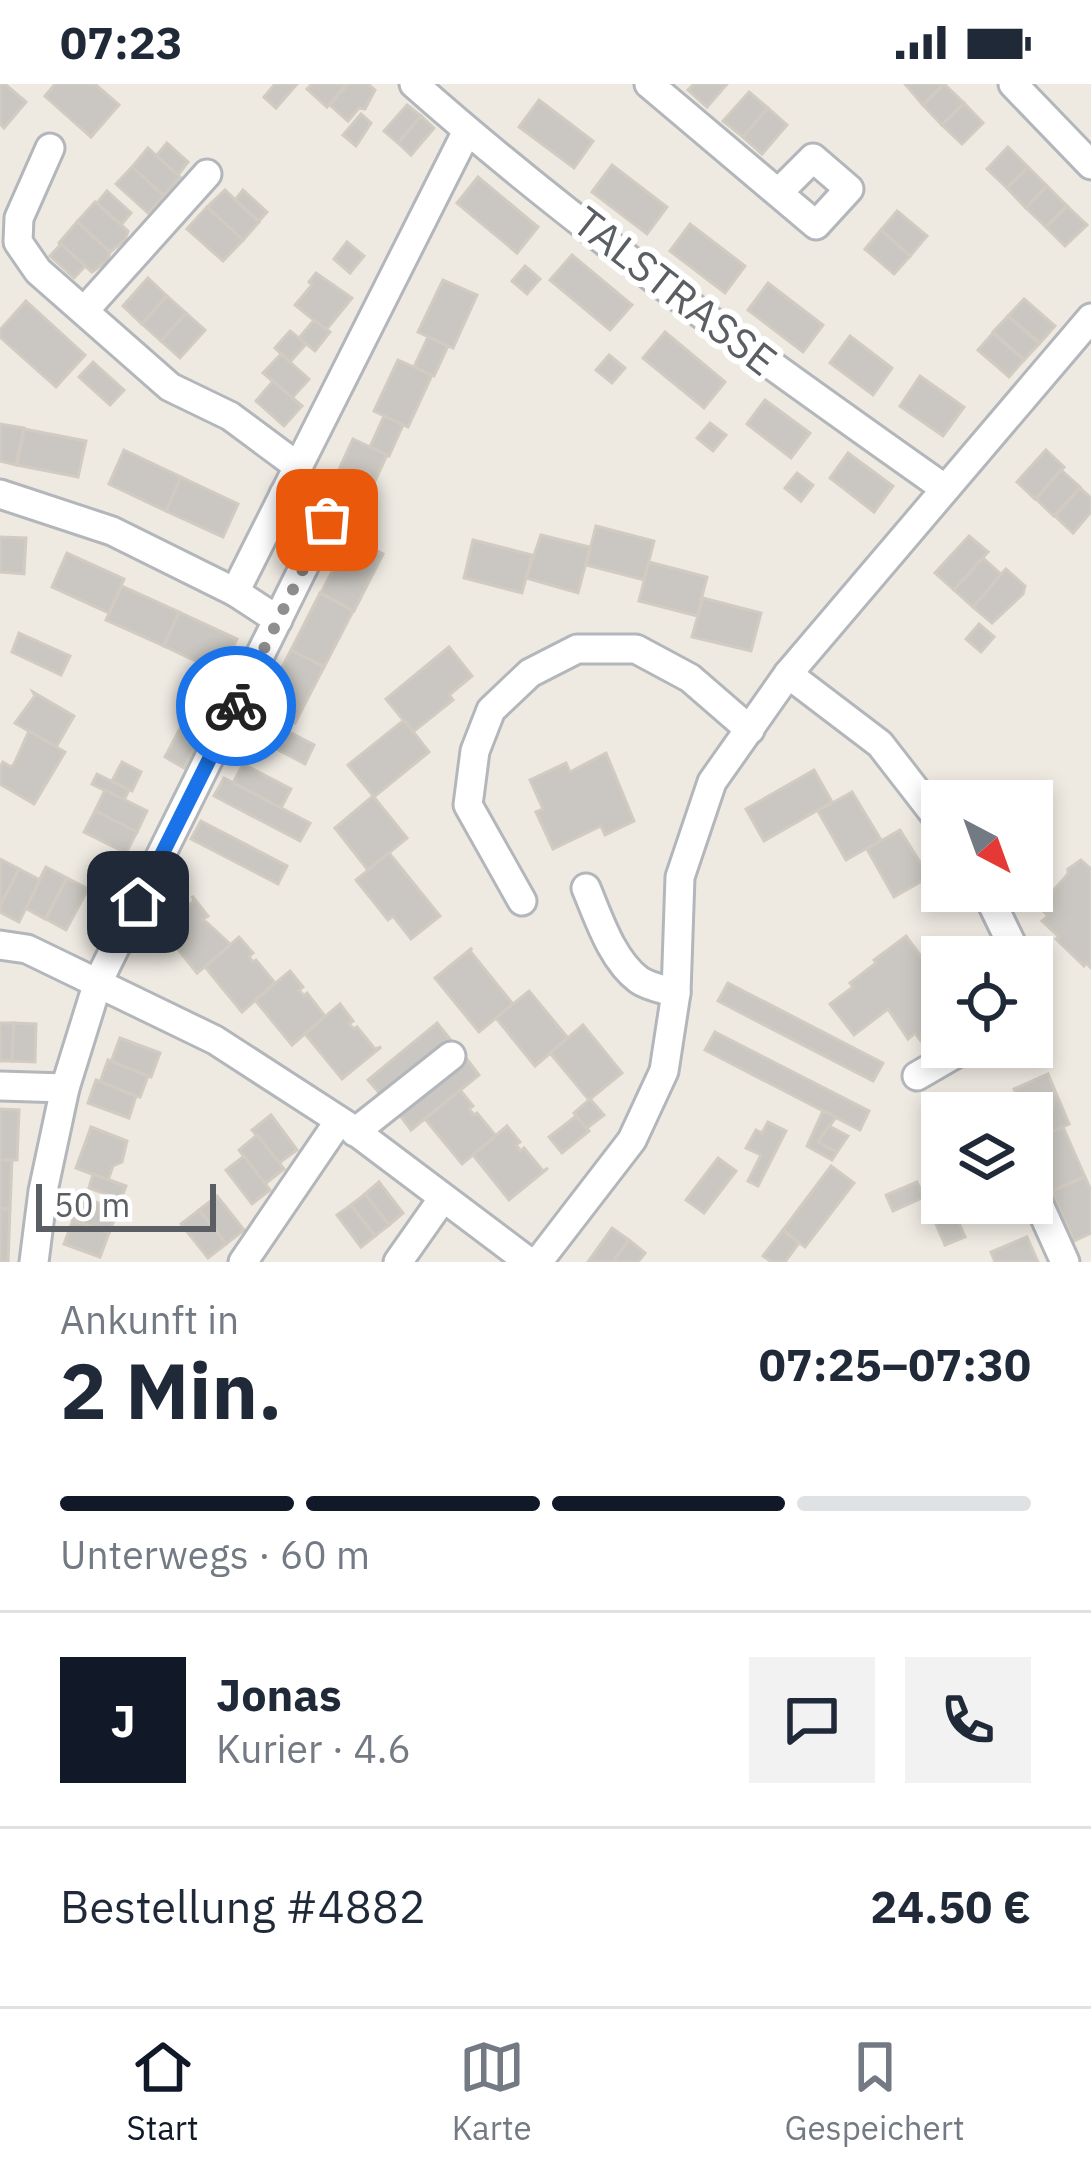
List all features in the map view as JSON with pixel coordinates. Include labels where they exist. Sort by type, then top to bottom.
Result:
[{"type":"street","name":"TALSTRASSE","points":[[415,84],[467,130],[776,369],[944,488]]},
{"type":"street","points":[[649,84],[779,192]]},
{"type":"street","points":[[1012,84],[1091,165]]},
{"type":"street","points":[[235,592],[467,130]]},
{"type":"street","points":[[50,148],[19,218],[18,242],[38,271],[170,387],[230,416],[296,465]]},
{"type":"street","points":[[85,310],[207,173]]},
{"type":"street","points":[[538,1262],[632,1140],[664,1071],[676,993],[680,877],[712,782],[788,674],[1091,318]]},
{"type":"street","points":[[0,494],[112,531],[235,592],[278,620]]},
{"type":"street","points":[[34,1262],[65,1088],[98,982],[327,520],[284,494]]},
{"type":"street","points":[[522,901],[468,805],[475,751],[491,710],[530,673],[577,649],[636,649],[690,678],[750,730]]},
{"type":"street","points":[[788,674],[880,744],[921,797]]},
{"type":"street","points":[[586,888],[625,966],[642,983],[676,993]]},
{"type":"street","points":[[0,945],[27,949],[214,1040],[347,1126],[529,1262]]},
{"type":"street","points":[[243,1262],[347,1126],[452,1056]]},
{"type":"street","points":[[917,1076],[931,1068]]},
{"type":"street","points":[[0,1086],[65,1088]]},
{"type":"street","points":[[398,1262],[443,1198]]},
{"type":"street","points":[[1048,1224],[1066,1262]]},
{"type":"building","points":[[0,84],[26,102],[4,128],[0,124]]},
{"type":"building","points":[[55,84],[95,84],[119,105],[91,137],[45,96]]},
{"type":"building","points":[[275,84],[297,84],[276,108],[264,97]]},
{"type":"building","points":[[312,84],[345,86],[327,107],[307,89]]},
{"type":"building","points":[[348,84],[368,84],[375,90],[365,109],[359,108],[348,121],[330,105]]},
{"type":"building","points":[[694,84],[727,84],[707,107],[688,90]]},
{"type":"building","points":[[905,84],[944,84],[923,105]]},
{"type":"building","points":[[944,84],[964,103],[942,125],[923,105]]},
{"type":"building","points":[[749,92],[768,108],[743,137],[723,121]]},
{"type":"building","points":[[539,100],[593,141],[574,168],[519,127]]},
{"type":"building","points":[[964,103],[983,123],[962,144],[942,125]]},
{"type":"building","points":[[407,105],[421,116],[398,143],[384,131]]},
{"type":"building","points":[[768,108],[787,125],[762,154],[743,137]]},
{"type":"building","points":[[361,114],[371,123],[356,146],[343,135]]},
{"type":"building","points":[[421,116],[434,128],[411,155],[398,143]]},
{"type":"building","points":[[167,143],[188,162],[178,175],[156,156]]},
{"type":"building","points":[[1008,147],[1028,167],[1007,188],[987,169]]},
{"type":"building","points":[[148,148],[180,177],[164,196],[132,167]]},
{"type":"building","points":[[612,165],[667,207],[647,234],[592,192]]},
{"type":"building","points":[[132,167],[164,196],[148,213],[116,184]]},
{"type":"building","points":[[1028,167],[1047,186],[1026,208],[1007,188]]},
{"type":"building","points":[[478,177],[538,227],[517,253],[457,203]]},
{"type":"building","points":[[1047,186],[1067,206],[1046,227],[1026,208]]},
{"type":"building","points":[[225,190],[259,222],[243,240],[207,207]]},
{"type":"building","points":[[243,190],[267,212],[259,221],[235,200]]},
{"type":"building","points":[[107,191],[131,213],[121,225],[97,203]]},
{"type":"building","points":[[95,202],[128,231],[110,252],[77,222]]},
{"type":"building","points":[[1067,206],[1087,225],[1065,246],[1046,227]]},
{"type":"building","points":[[207,207],[243,240],[223,261],[187,229]]},
{"type":"building","points":[[897,211],[927,236],[910,256],[881,230]]},
{"type":"building","points":[[77,222],[110,252],[107,261],[92,272],[59,243]]},
{"type":"building","points":[[690,224],[745,266],[725,293],[670,251]]},
{"type":"building","points":[[881,230],[910,256],[894,274],[865,249]]},
{"type":"building","points":[[347,242],[364,256],[350,273],[334,259]]},
{"type":"building","points":[[61,244],[85,266],[74,278],[50,256]]},
{"type":"building","points":[[572,255],[632,305],[610,330],[550,280]]},
{"type":"building","points":[[525,266],[540,279],[527,294],[512,281]]},
{"type":"building","points":[[316,273],[352,298],[326,330],[295,305]]},
{"type":"building","points":[[148,278],[167,296],[142,324],[123,306]]},
{"type":"building","points":[[443,280],[477,295],[453,348],[418,332]]},
{"type":"building","points":[[768,283],[823,325],[803,352],[748,310]]},
{"type":"building","points":[[167,296],[186,313],[161,341],[142,324]]},
{"type":"building","points":[[1024,299],[1055,326],[1040,343],[1008,316]]},
{"type":"building","points":[[26,301],[85,355],[56,387],[0,337],[0,330]]},
{"type":"building","points":[[186,313],[205,330],[180,358],[161,341]]},
{"type":"building","points":[[1008,316],[1039,344],[1024,360],[993,332]]},
{"type":"building","points":[[314,320],[330,332],[315,351],[299,338]]},
{"type":"building","points":[[290,331],[306,344],[290,362],[275,348]]},
{"type":"building","points":[[665,332],[725,382],[704,408],[643,358]]},
{"type":"building","points":[[993,333],[1024,360],[1009,377],[978,350]]},
{"type":"building","points":[[850,336],[892,368],[873,395],[830,363]]},
{"type":"building","points":[[428,337],[448,346],[434,376],[414,367]]},
{"type":"building","points":[[281,354],[309,379],[292,398],[263,373]]},
{"type":"building","points":[[609,355],[625,368],[612,383],[596,370]]},
{"type":"building","points":[[398,360],[432,375],[408,427],[374,411]]},
{"type":"building","points":[[93,362],[124,390],[110,405],[79,377]]},
{"type":"building","points":[[920,376],[964,407],[943,436],[900,406]]},
{"type":"building","points":[[273,381],[302,406],[284,426],[256,401]]},
{"type":"building","points":[[765,400],[810,433],[791,458],[747,424]]},
{"type":"building","points":[[384,416],[403,425],[389,456],[370,447]]},
{"type":"building","points":[[710,423],[726,435],[713,451],[697,438]]},
{"type":"building","points":[[0,424],[24,428],[16,465],[0,461]]},
{"type":"building","points":[[24,429],[86,441],[78,477],[17,465]]},
{"type":"building","points":[[353,439],[387,455],[363,507],[329,491]]},
{"type":"building","points":[[124,450],[181,477],[166,511],[109,484]]},
{"type":"building","points":[[1046,450],[1064,467],[1035,499],[1017,482]]},
{"type":"building","points":[[848,453],[893,486],[874,512],[830,478]]},
{"type":"building","points":[[1061,470],[1080,487],[1054,516],[1036,499]]},
{"type":"building","points":[[797,473],[813,485],[801,501],[785,488]]},
{"type":"building","points":[[181,477],[238,504],[223,537],[166,511]]},
{"type":"building","points":[[1080,488],[1091,498],[1091,512],[1073,533],[1055,516]]},
{"type":"building","points":[[596,526],[654,541],[644,580],[586,565]]},
{"type":"building","points":[[541,535],[590,547],[578,593],[526,578]]},
{"type":"building","points":[[969,536],[988,552],[954,590],[935,573]]},
{"type":"building","points":[[0,537],[26,538],[24,574],[0,572]]},
{"type":"building","points":[[350,537],[383,554],[354,611],[321,593]]},
{"type":"building","points":[[473,540],[532,555],[522,593],[464,578]]},
{"type":"building","points":[[67,553],[124,579],[109,613],[52,587]]},
{"type":"building","points":[[983,558],[1002,575],[973,607],[954,590]]},
{"type":"building","points":[[649,562],[707,577],[697,616],[639,601]]},
{"type":"building","points":[[1006,569],[1025,586],[1023,594],[992,623],[973,607]]},
{"type":"building","points":[[122,586],[179,612],[164,646],[106,620]]},
{"type":"building","points":[[320,593],[353,611],[324,667],[291,650]]},
{"type":"building","points":[[703,598],[761,613],[751,651],[692,637]]},
{"type":"building","points":[[179,612],[237,639],[221,673],[164,646]]},
{"type":"building","points":[[979,624],[994,637],[981,652],[966,639]]},
{"type":"building","points":[[19,633],[70,656],[61,675],[12,652]]},
{"type":"building","points":[[449,647],[472,676],[449,695],[453,700],[413,732],[386,699]]},
{"type":"building","points":[[291,650],[324,667],[295,723],[262,706]]},
{"type":"building","points":[[202,687],[221,697],[184,768],[165,757]]},
{"type":"building","points":[[33,692],[74,716],[56,747],[15,723],[35,696]]},
{"type":"building","points":[[266,720],[314,745],[305,764],[256,738]]},
{"type":"building","points":[[404,720],[429,752],[374,797],[348,765]]},
{"type":"building","points":[[29,731],[65,752],[34,804],[0,784],[0,767],[3,762],[14,764]]},
{"type":"building","points":[[606,753],[634,821],[605,835],[601,826],[553,849],[536,812],[543,809],[530,780],[566,763],[570,772]]},
{"type":"building","points":[[122,762],[141,772],[132,791],[112,781]]},
{"type":"building","points":[[243,764],[291,789],[281,808],[233,783]]},
{"type":"building","points":[[814,770],[832,802],[764,841],[746,809]]},
{"type":"building","points":[[97,774],[129,790],[124,800],[92,784]]},
{"type":"building","points":[[224,778],[310,823],[300,841],[214,796]]},
{"type":"building","points":[[105,790],[147,811],[137,832],[95,811]]},
{"type":"building","points":[[852,792],[881,840],[846,860],[818,811]]},
{"type":"building","points":[[373,796],[407,838],[368,870],[335,828]]},
{"type":"building","points":[[95,811],[137,832],[126,853],[84,832]]},
{"type":"building","points":[[201,821],[287,866],[278,884],[191,839]]},
{"type":"building","points":[[900,830],[921,864],[921,882],[894,897],[867,849]]},
{"type":"building","points":[[389,853],[440,916],[411,939],[393,916],[388,920],[356,880]]},
{"type":"building","points":[[0,859],[19,869],[0,906]]},
{"type":"building","points":[[1081,860],[1091,869],[1091,968],[1042,921],[1048,916],[1044,912],[1053,912],[1053,891]]},
{"type":"building","points":[[46,867],[67,878],[45,919],[25,908]]},
{"type":"building","points":[[19,869],[40,880],[19,922],[0,912],[0,906]]},
{"type":"building","points":[[97,871],[115,881],[107,897],[88,888]]},
{"type":"building","points":[[67,878],[88,889],[66,930],[46,919]]},
{"type":"building","points":[[192,896],[208,916],[203,919],[231,945],[197,973],[161,928],[194,901]]},
{"type":"building","points":[[906,936],[921,956],[921,1041],[915,1033],[908,1039],[888,1009],[854,1035],[830,1004],[853,987],[850,983]]},
{"type":"building","points":[[239,937],[253,953],[249,956],[253,962],[275,983],[242,1012],[205,967]]},
{"type":"building","points":[[472,948],[513,1004],[479,1032],[435,978]]},
{"type":"building","points":[[290,971],[303,987],[299,990],[325,1016],[292,1045],[255,1000]]},
{"type":"building","points":[[728,983],[883,1063],[873,1081],[718,1001]]},
{"type":"building","points":[[529,991],[568,1038],[535,1066],[496,1018]]},
{"type":"building","points":[[340,1004],[353,1021],[349,1024],[375,1049],[381,1047],[342,1079],[305,1034]]},
{"type":"building","points":[[0,1023],[14,1023],[12,1061],[0,1061]]},
{"type":"building","points":[[14,1023],[36,1024],[35,1062],[12,1061]]},
{"type":"building","points":[[437,1023],[450,1039],[381,1095],[368,1080]]},
{"type":"building","points":[[583,1025],[622,1073],[589,1100],[550,1053]]},
{"type":"building","points":[[715,1032],[869,1111],[860,1130],[705,1050]]},
{"type":"building","points":[[120,1038],[160,1053],[151,1077],[111,1062]]},
{"type":"building","points":[[466,1058],[479,1075],[411,1130],[399,1114]]},
{"type":"building","points":[[108,1060],[148,1076],[140,1097],[100,1082]]},
{"type":"building","points":[[1048,1074],[1069,1124],[1053,1131],[1053,1092],[1014,1089]]},
{"type":"building","points":[[96,1080],[136,1096],[129,1118],[88,1103]]},
{"type":"building","points":[[460,1090],[473,1106],[469,1109],[496,1136],[462,1164],[425,1119]]},
{"type":"building","points":[[590,1099],[604,1115],[586,1129],[574,1113]]},
{"type":"building","points":[[0,1109],[19,1110],[17,1160],[0,1160]]},
{"type":"building","points":[[823,1111],[836,1117],[818,1142],[837,1152],[832,1160],[807,1146]]},
{"type":"building","points":[[271,1115],[297,1150],[279,1163],[252,1130]]},
{"type":"building","points":[[576,1116],[589,1131],[562,1153],[549,1137]]},
{"type":"building","points":[[768,1122],[786,1131],[758,1186],[748,1181],[761,1155],[746,1148],[756,1130],[762,1133]]},
{"type":"building","points":[[507,1126],[521,1151],[524,1148],[543,1171],[548,1168],[509,1200],[473,1155]]},
{"type":"building","points":[[829,1126],[848,1136],[837,1152],[818,1142]]},
{"type":"building","points":[[91,1127],[127,1141],[122,1162],[113,1166],[108,1180],[76,1168]]},
{"type":"building","points":[[1063,1127],[1085,1177],[1053,1190],[1053,1132]]},
{"type":"building","points":[[257,1135],[284,1169],[265,1184],[239,1150]]},
{"type":"building","points":[[244,1156],[270,1190],[252,1204],[226,1170]]},
{"type":"building","points":[[718,1158],[736,1171],[704,1213],[686,1200]]},
{"type":"building","points":[[0,1160],[12,1160],[10,1209],[0,1209]]},
{"type":"building","points":[[831,1166],[854,1183],[805,1247],[783,1230]]},
{"type":"building","points":[[93,1174],[126,1186],[121,1199],[89,1188]]},
{"type":"building","points":[[1085,1177],[1091,1190],[1091,1233],[1074,1241],[1053,1191]]},
{"type":"building","points":[[379,1182],[403,1213],[389,1225],[365,1194]]},
{"type":"building","points":[[917,1182],[921,1191],[921,1198],[893,1211],[886,1195]]},
{"type":"building","points":[[365,1194],[389,1225],[375,1236],[351,1205]]},
{"type":"building","points":[[217,1196],[244,1230],[226,1244],[199,1210]]},
{"type":"building","points":[[82,1197],[118,1210],[109,1233],[73,1220]]},
{"type":"building","points":[[351,1205],[375,1236],[361,1247],[337,1215]]},
{"type":"building","points":[[0,1209],[10,1209],[8,1262],[0,1262]]},
{"type":"building","points":[[199,1210],[226,1244],[208,1258],[181,1224]]},
{"type":"building","points":[[73,1220],[109,1233],[100,1257],[64,1244]]},
{"type":"building","points":[[936,1224],[959,1224],[965,1237],[945,1245]]},
{"type":"building","points":[[612,1228],[629,1240],[612,1262],[588,1262]]},
{"type":"building","points":[[783,1230],[799,1243],[785,1262],[772,1262],[763,1256]]},
{"type":"building","points":[[1027,1237],[1038,1262],[995,1262],[991,1252]]},
{"type":"building","points":[[629,1240],[645,1253],[638,1262],[612,1262]]},
{"type":"way so far","points":[[236,706],[327,520]]},
{"type":"route","points":[[138,902],[236,706]]}]
